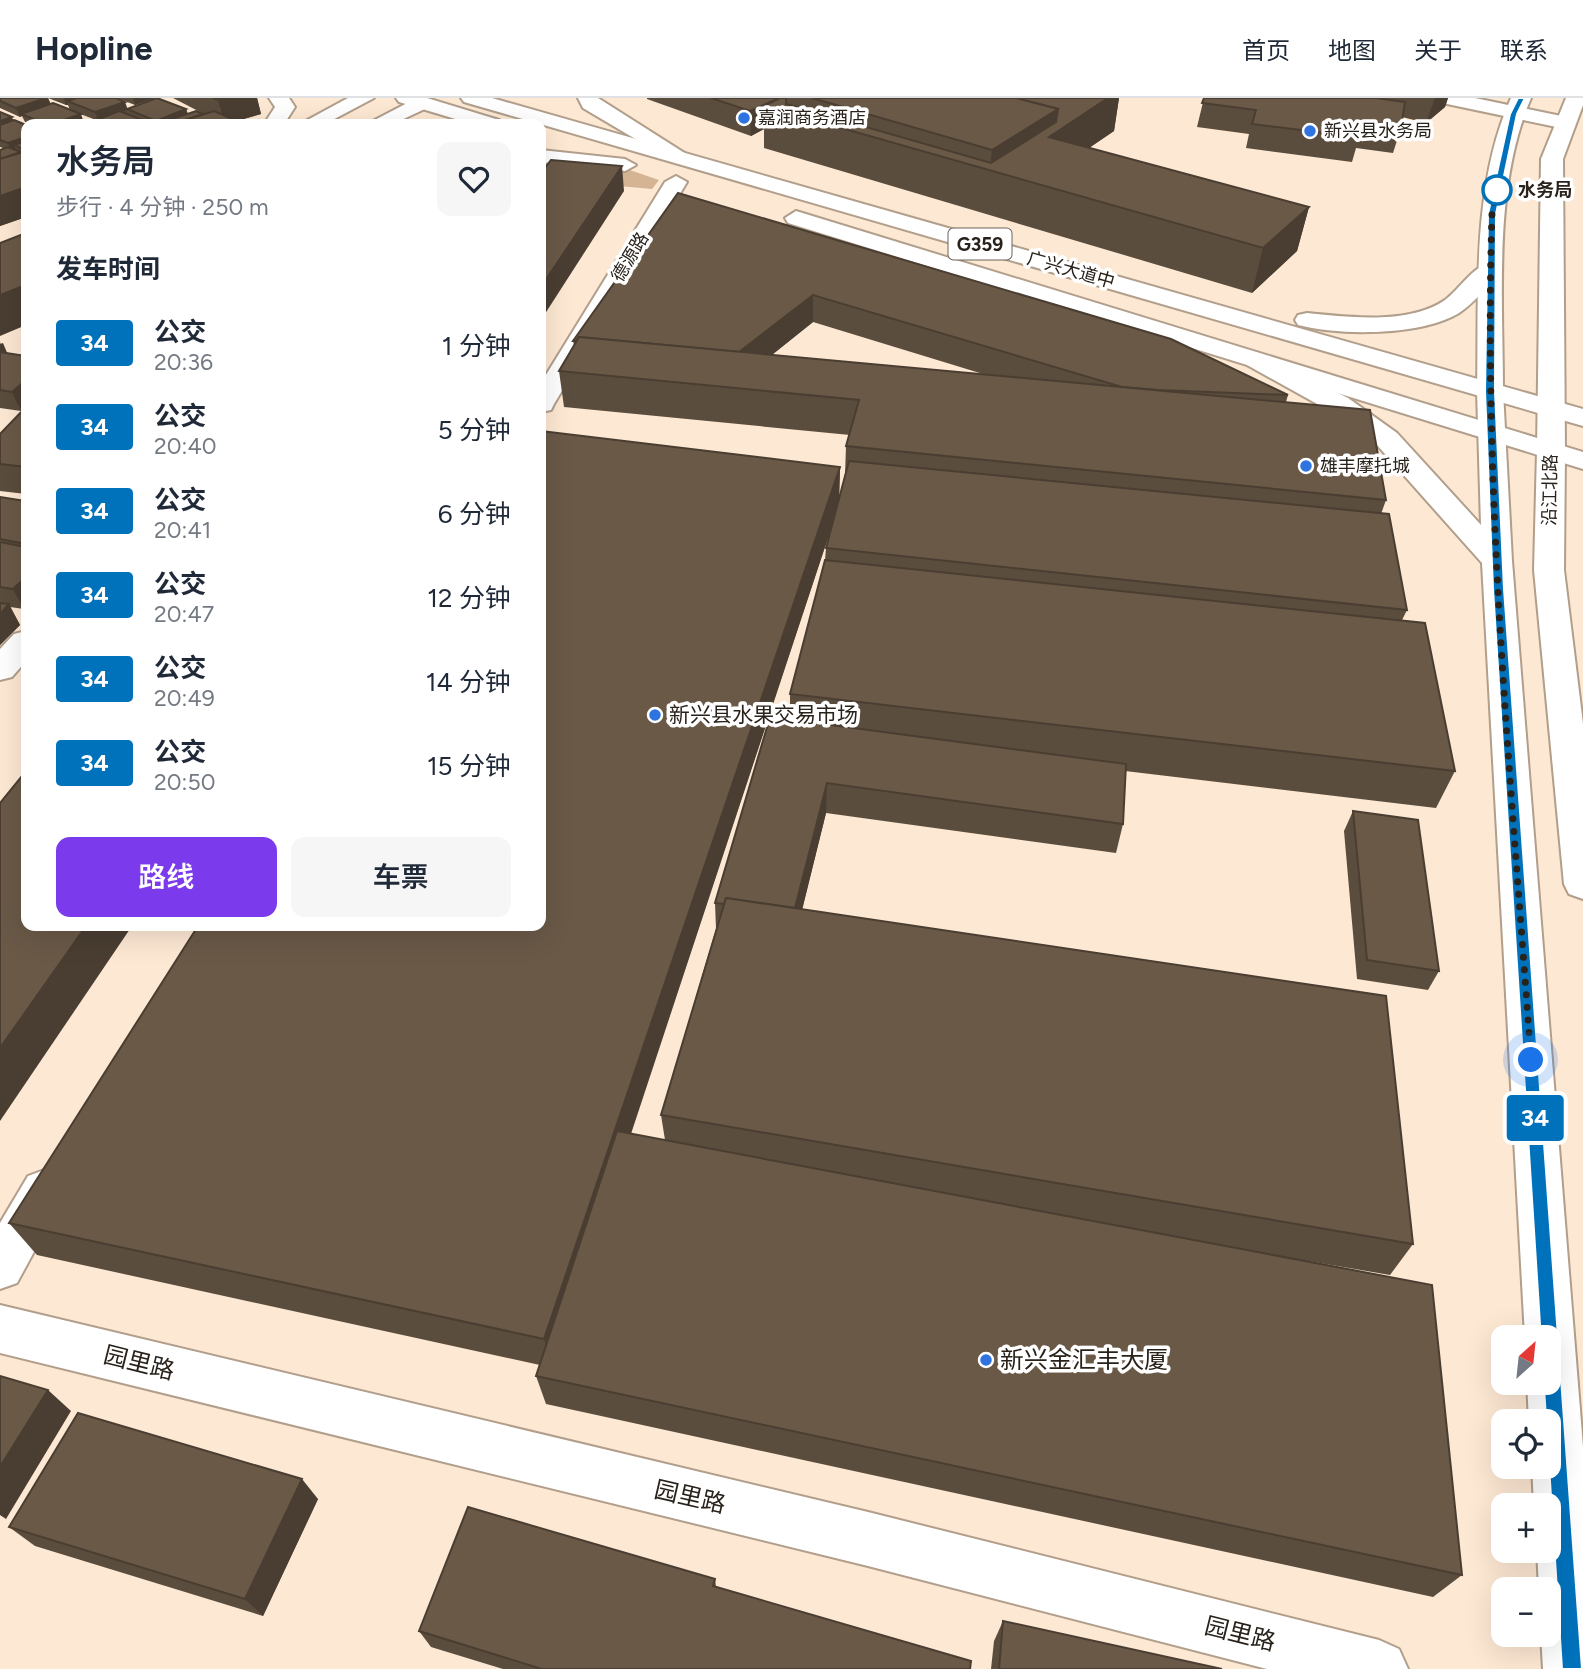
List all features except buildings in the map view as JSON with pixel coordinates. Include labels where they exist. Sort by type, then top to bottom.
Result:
[{"type":"main road","points":[[277,119],[285,107],[279,98]]},
{"type":"main road","points":[[320,119],[364,98]]},
{"type":"main road","name":"广兴大道中","points":[[471,98],[532,119]]},
{"type":"main road","points":[[588,98],[590,104],[679,170]]},
{"type":"main road","points":[[1447,98],[1518,106],[1566,123]]},
{"type":"main road","name":"沿江北路","points":[[1576,98],[1552,159],[1549,569],[1583,884]]},
{"type":"main road","points":[[386,119],[420,100],[477,119]]},
{"type":"main road","points":[[1518,106],[1492,214],[1490,391],[1497,561],[1572,1669]]},
{"type":"main road","name":"广兴大道中","points":[[546,124],[679,170],[1158,295],[1551,408]]},
{"type":"main road","name":"广兴大道中","points":[[546,141],[625,165],[679,170],[702,190]]},
{"type":"main road","points":[[546,157],[625,165]]},
{"type":"main road","name":"德源路","points":[[546,396],[679,170]]},
{"type":"main road","name":"广兴大道中","points":[[768,210],[1551,451]]},
{"type":"main road","points":[[1158,295],[1343,326],[1402,321],[1449,309],[1490,270]]},
{"type":"main road","points":[[1256,360],[1338,404],[1387,439],[1497,561]]},
{"type":"main road","name":"G359","points":[[1551,408],[1583,418]]},
{"type":"main road","name":"G359","points":[[1551,451],[1583,461]]},
{"type":"main road","points":[[0,669],[21,646]]},
{"type":"main road","points":[[0,1267],[65,1158]]},
{"type":"main road","name":"园里路","points":[[0,1329],[855,1536],[1379,1669]]},
{"type":"shaded area","points":[[546,160],[621,167],[659,180],[652,189],[546,179]]},
{"type":"bus line","name":"34","points":[[1521,98],[1514,114],[1492,214],[1490,391],[1497,561],[1572,1669]]},
{"type":"place","name":"嘉润商务酒店","points":[[744,118]]},
{"type":"place","name":"新兴县水务局","points":[[1310,131]]},
{"type":"place","name":"水务局","points":[[1497,190]]},
{"type":"place","name":"雄丰摩托城","points":[[1306,466]]},
{"type":"place","name":"新兴县水果交易市场","points":[[655,715]]},
{"type":"place","name":"新兴金汇丰大厦","points":[[986,1360]]},
{"type":"route","points":[[1497,190],[1492,214],[1490,270],[1490,391],[1497,561],[1531,1060]]}]
